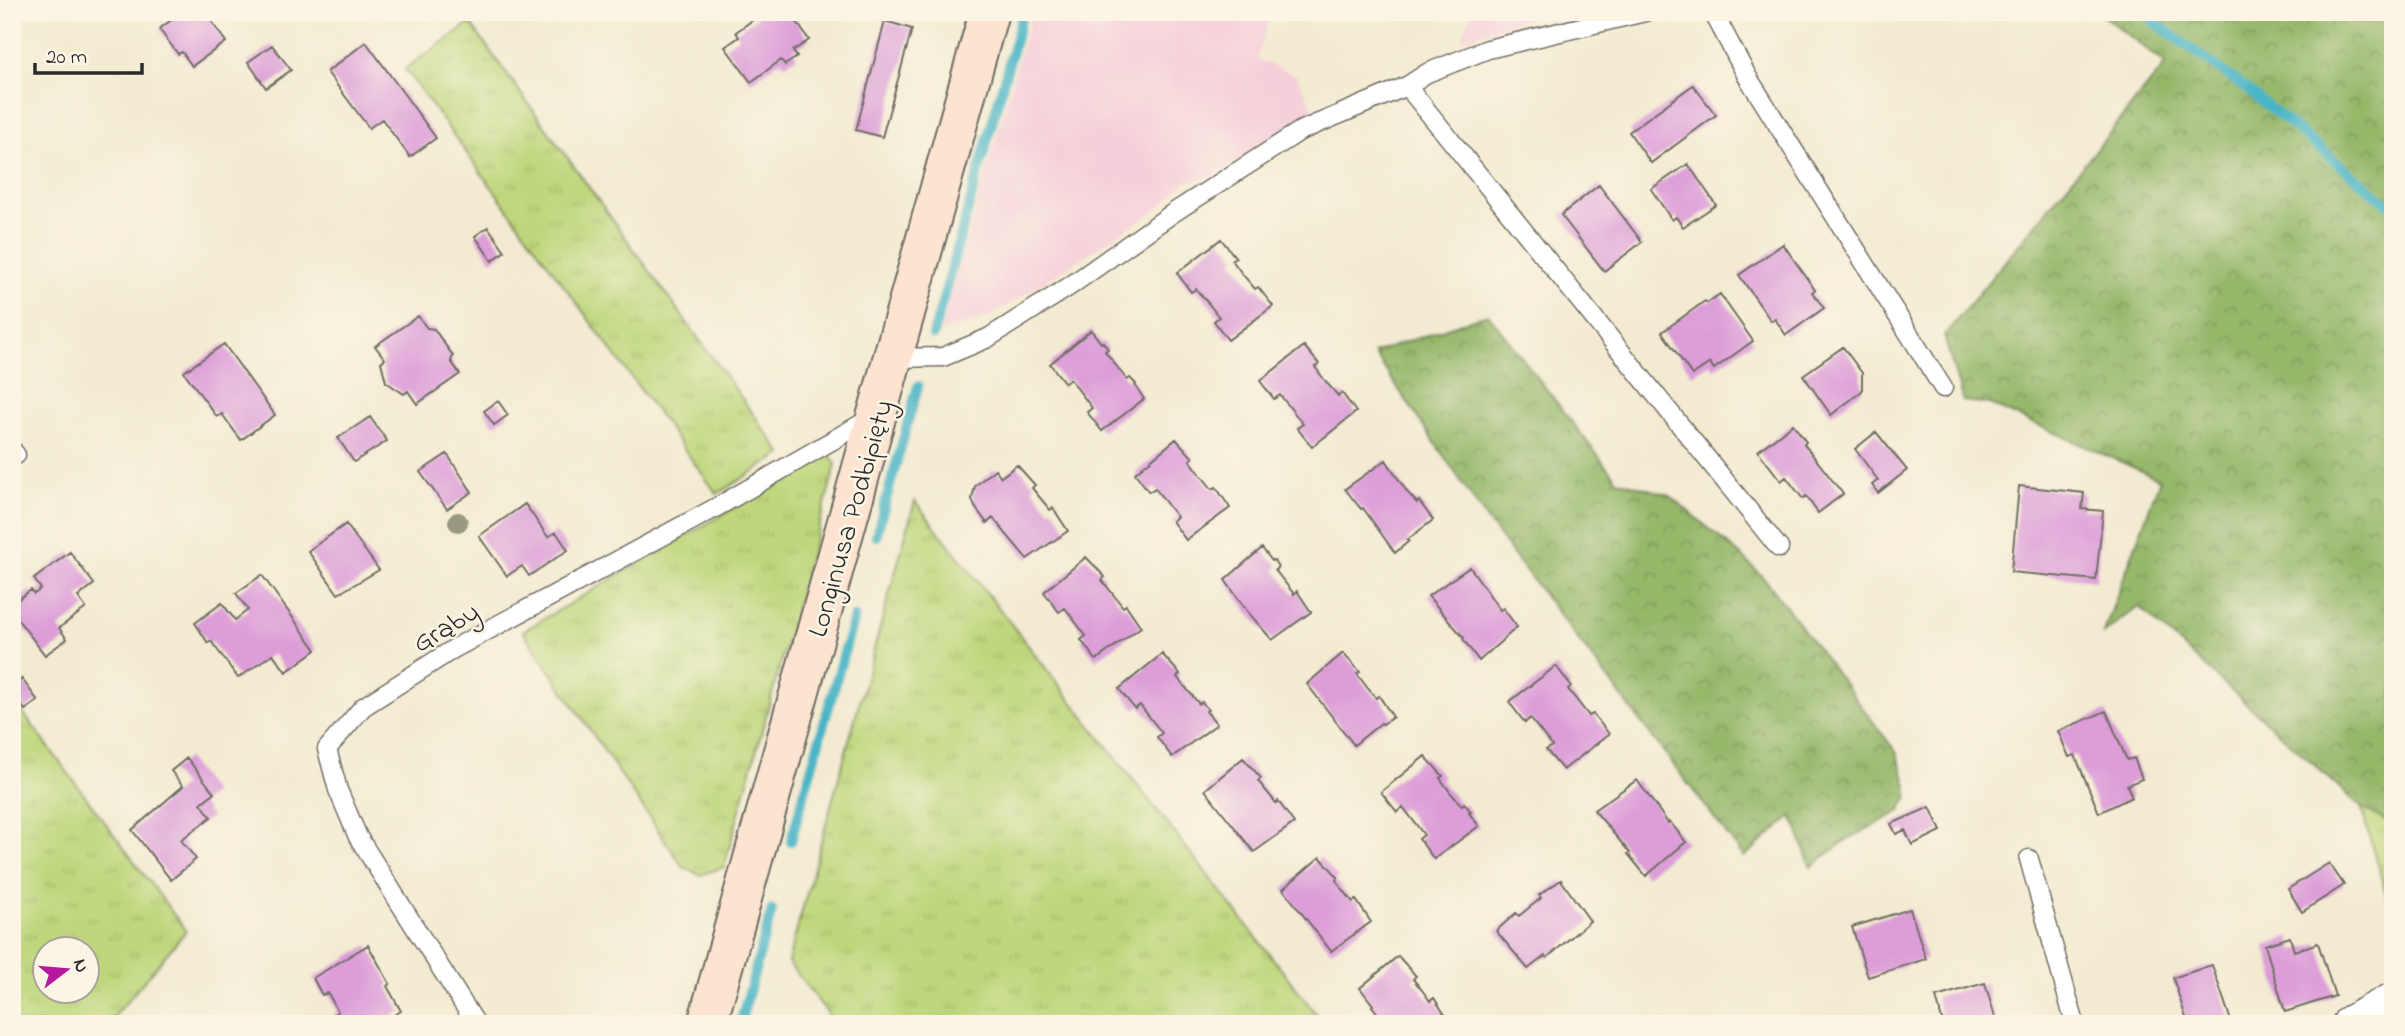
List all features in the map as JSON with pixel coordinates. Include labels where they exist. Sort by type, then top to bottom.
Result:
[{"type":"street","name":"Longinusa Podbipięty","points":[[707,1024],[989,12]]},
{"type":"street","points":[[2351,1024],[2392,1004]]},
{"type":"lane","points":[[894,358],[943,357],[988,338],[1300,131],[1407,86],[1427,73],[1488,49],[1645,12]]},
{"type":"lane","points":[[1713,12],[1747,76],[1943,388]]},
{"type":"lane","points":[[1407,86],[1779,548]]},
{"type":"lane","name":"Grąby","points":[[476,1024],[358,837],[338,790],[327,749],[363,707],[455,648],[717,507],[879,414]]},
{"type":"lane","points":[[2029,859],[2075,1024]]},
{"type":"shaded area","points":[[1032,12],[1271,12],[1257,59],[1296,75],[1318,117],[1212,176],[1187,181],[1158,209],[989,317],[940,332]]},
{"type":"shaded area","points":[[1471,12],[1547,12],[1462,40]]},
{"type":"green space","points":[[2098,12],[2393,12],[2393,825],[2361,807],[2138,606],[2103,634],[2160,479],[1989,404],[1963,401],[1944,336],[2166,64]]},
{"type":"green space","points":[[470,23],[782,454],[717,494],[405,69]]},
{"type":"green space","points":[[1488,314],[1617,480],[1669,495],[1745,559],[1768,583],[1896,752],[1908,797],[1899,812],[1846,840],[1811,867],[1792,816],[1744,857],[1490,524],[1374,353]]},
{"type":"green space","points":[[828,453],[836,464],[724,867],[700,875],[683,867],[523,631]]},
{"type":"green space","points":[[915,501],[1324,1024],[836,1024],[788,962]]},
{"type":"green space","points":[[12,698],[186,931],[108,1024],[12,1024]]},
{"type":"green space","points":[[2361,807],[2393,825],[2393,915],[2392,915]]},
{"type":"building","points":[[174,12],[205,12],[226,42],[192,66],[182,52],[178,54],[159,29],[177,16]]},
{"type":"building","points":[[764,12],[790,12],[809,40],[793,51],[797,57],[785,65],[781,60],[751,82],[725,47],[739,37],[736,32]]},
{"type":"building","points":[[885,21],[912,29],[882,137],[856,130]]},
{"type":"building","points":[[366,42],[436,138],[410,157],[382,119],[369,128],[327,72]]},
{"type":"building","points":[[272,45],[291,70],[266,88],[248,62]]},
{"type":"building","points":[[1693,85],[1716,115],[1651,163],[1629,132]]},
{"type":"building","points":[[1688,164],[1716,205],[1683,227],[1676,217],[1672,220],[1651,189]]},
{"type":"building","points":[[1599,185],[1642,242],[1604,271],[1561,215]]},
{"type":"building","points":[[488,227],[505,251],[492,261],[475,236]]},
{"type":"building","points":[[1221,239],[1236,258],[1232,260],[1243,275],[1255,289],[1258,287],[1273,306],[1228,340],[1214,321],[1219,317],[1196,289],[1191,292],[1177,273]]},
{"type":"building","points":[[1783,244],[1815,290],[1812,292],[1824,308],[1786,335],[1775,319],[1771,321],[1739,275]]},
{"type":"building","points":[[1720,294],[1753,341],[1714,369],[1710,363],[1692,375],[1662,332],[1705,301],[1707,303]]},
{"type":"building","points":[[418,316],[427,328],[434,329],[453,356],[451,361],[460,374],[417,404],[408,391],[404,394],[386,382],[381,362],[385,359],[375,346]]},
{"type":"building","points":[[1091,330],[1101,343],[1103,342],[1108,349],[1105,351],[1127,380],[1130,378],[1136,384],[1144,399],[1102,431],[1087,412],[1092,408],[1070,379],[1065,383],[1050,364]]},
{"type":"building","points":[[224,344],[275,415],[241,440],[222,414],[217,417],[184,372]]},
{"type":"building","points":[[1304,346],[1319,364],[1315,367],[1326,382],[1338,396],[1342,393],[1356,412],[1312,447],[1297,428],[1303,424],[1280,395],[1274,399],[1260,381]]},
{"type":"building","points":[[1843,347],[1862,373],[1862,391],[1831,415],[1803,375]]},
{"type":"building","points":[[498,401],[508,415],[494,425],[484,411]]},
{"type":"building","points":[[370,417],[387,441],[354,462],[338,438]]},
{"type":"building","points":[[1793,424],[1806,442],[1804,444],[1843,494],[1818,513],[1806,496],[1803,499],[1786,477],[1781,481],[1758,451]]},
{"type":"building","points":[[1876,432],[1907,470],[1878,493],[1872,485],[1878,480],[1855,449]]},
{"type":"building","points":[[1176,439],[1193,458],[1190,460],[1201,475],[1212,489],[1216,487],[1230,508],[1186,540],[1172,521],[1177,517],[1155,488],[1149,492],[1135,473]]},
{"type":"building","points":[[447,454],[472,492],[447,509],[420,472]]},
{"type":"building","points":[[1386,460],[1407,492],[1417,503],[1419,501],[1433,520],[1395,553],[1363,508],[1361,509],[1345,489]]},
{"type":"building","points":[[1017,465],[1035,485],[1032,488],[1050,510],[1053,508],[1068,531],[1027,559],[993,518],[987,523],[972,499],[975,486],[995,469],[1001,477]]},
{"type":"building","points":[[2019,486],[2084,493],[2082,509],[2103,511],[2096,580],[2011,572]]},
{"type":"building","points":[[525,504],[548,537],[556,532],[568,550],[529,576],[522,566],[507,576],[479,536]]},
{"type":"building","points":[[346,524],[379,570],[338,594],[308,551]]},
{"type":"building","points":[[1262,548],[1272,561],[1274,560],[1278,567],[1275,570],[1294,594],[1297,591],[1311,612],[1272,640],[1225,580]]},
{"type":"building","points":[[70,552],[94,584],[78,597],[86,608],[59,628],[67,639],[45,655],[12,612],[12,604],[31,590],[34,594],[41,589],[34,579]]},
{"type":"building","points":[[1086,557],[1105,577],[1102,580],[1123,607],[1126,605],[1141,627],[1096,660],[1081,640],[1086,636],[1065,608],[1059,612],[1044,592]]},
{"type":"building","points":[[1470,567],[1500,610],[1503,608],[1517,627],[1479,661],[1464,638],[1428,596]]},
{"type":"building","points":[[262,575],[316,650],[286,672],[273,654],[238,678],[195,623],[222,603],[235,620],[248,610],[236,593]]},
{"type":"building","points":[[1343,653],[1360,672],[1357,674],[1366,686],[1376,698],[1379,696],[1393,717],[1381,723],[1354,745],[1307,684]]},
{"type":"building","points":[[1162,654],[1180,674],[1177,677],[1199,704],[1202,702],[1217,724],[1172,757],[1157,737],[1162,733],[1140,705],[1135,709],[1119,689]]},
{"type":"building","points":[[1556,666],[1571,686],[1568,689],[1589,716],[1593,714],[1609,734],[1563,770],[1546,750],[1552,746],[1530,718],[1525,723],[1509,702]]},
{"type":"building","points":[[22,679],[38,701],[25,710],[12,692],[12,686]]},
{"type":"building","points":[[2106,711],[2127,760],[2134,758],[2142,779],[2127,785],[2132,797],[2099,813],[2075,755],[2069,757],[2058,731]]},
{"type":"building","points":[[1425,756],[1443,776],[1440,778],[1450,792],[1471,812],[1469,813],[1479,826],[1434,859],[1419,839],[1424,835],[1403,807],[1397,812],[1381,792]]},
{"type":"building","points":[[187,758],[214,793],[201,803],[211,817],[181,840],[196,859],[171,880],[132,830],[183,786],[171,771]]},
{"type":"building","points":[[1243,758],[1261,778],[1258,781],[1276,803],[1278,801],[1294,823],[1254,852],[1205,790]]},
{"type":"building","points":[[1637,780],[1668,823],[1670,822],[1686,842],[1646,876],[1594,810]]},
{"type":"building","points":[[1930,807],[1941,831],[1912,845],[1905,830],[1896,834],[1891,824]]},
{"type":"building","points":[[1320,857],[1338,877],[1336,880],[1344,891],[1353,902],[1356,900],[1371,922],[1331,951],[1283,889]]},
{"type":"building","points":[[2329,863],[2344,885],[2302,912],[2288,889]]},
{"type":"building","points":[[1561,880],[1590,921],[1547,958],[1545,956],[1528,969],[1496,931],[1516,913],[1519,916],[1541,898],[1539,895]]},
{"type":"building","points":[[1910,909],[1926,959],[1868,977],[1852,927]]},
{"type":"building","points":[[2290,937],[2294,951],[2318,943],[2335,996],[2285,1012],[2265,945]]},
{"type":"building","points":[[368,945],[390,984],[387,986],[401,1011],[379,1024],[339,1024],[334,1014],[338,1012],[328,993],[322,995],[313,978]]},
{"type":"building","points":[[1398,956],[1416,976],[1413,979],[1430,1001],[1434,998],[1449,1021],[1446,1024],[1386,1024],[1372,1006],[1360,988]]},
{"type":"building","points":[[2212,965],[2231,1021],[2224,1024],[2188,1024],[2173,978]]},
{"type":"building","points":[[1985,983],[1997,1024],[1943,1024],[1936,997]]},
{"type":"waterway","points":[[933,335],[1023,12]]},
{"type":"waterway","points":[[2140,12],[2243,86],[2393,208]]},
{"type":"waterway","points":[[876,536],[918,386]]},
{"type":"waterway","points":[[791,841],[854,617]]},
{"type":"waterway","points":[[740,1024],[772,910]]}]
